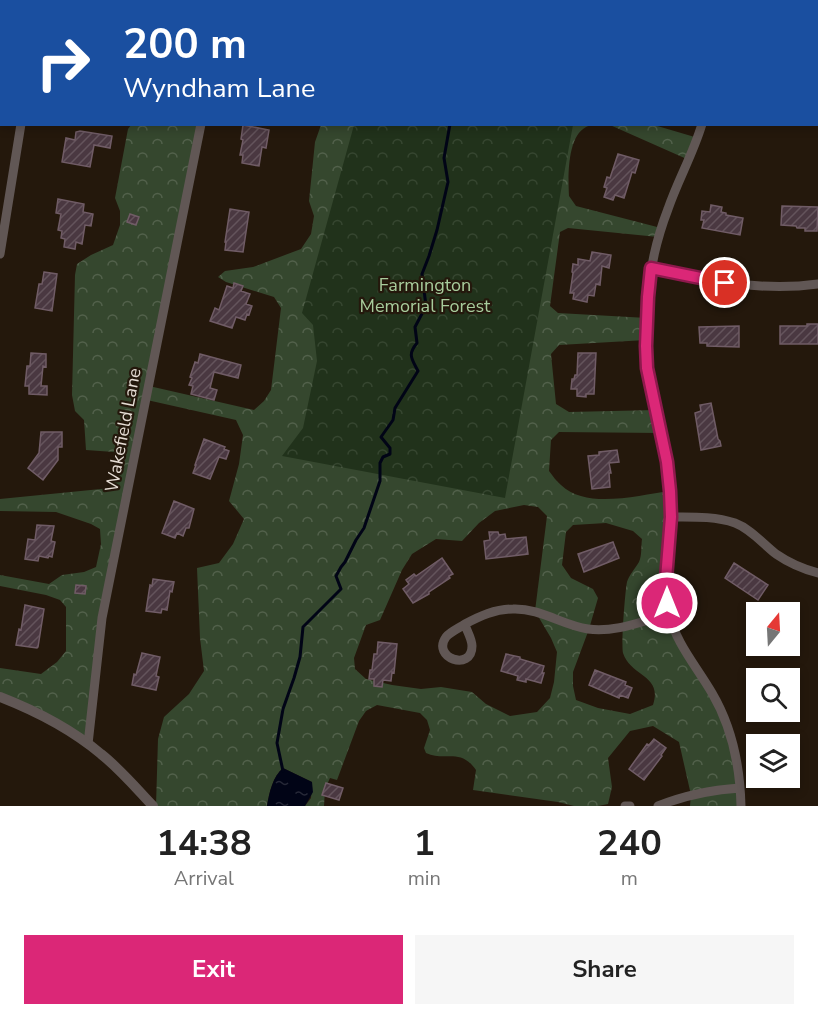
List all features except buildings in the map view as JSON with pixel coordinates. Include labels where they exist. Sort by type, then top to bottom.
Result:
[{"type":"street","points":[[0,254],[21,126]]},
{"type":"street","name":"Wakefield Lane","points":[[88,744],[102,618],[201,126]]},
{"type":"street","points":[[701,126],[667,211],[651,268],[647,313],[647,368],[667,462],[671,517],[666,579],[669,614],[681,644],[721,710],[729,729],[741,806]]},
{"type":"street","points":[[651,268],[739,285],[767,287],[818,284]]},
{"type":"street","points":[[671,517],[707,517],[737,524],[794,565],[818,573]]},
{"type":"street","points":[[465,625],[489,613],[513,609],[535,611],[589,629],[614,628],[669,614]]},
{"type":"street","points":[[0,697],[41,714],[88,744],[115,767],[153,806]]},
{"type":"street","points":[[658,806],[701,792],[740,788]]},
{"type":"street","points":[[625,806],[630,806]]},
{"type":"green space","points":[[130,126],[201,126],[149,386],[254,410],[271,390],[281,308],[274,297],[226,282],[218,277],[225,271],[253,267],[301,249],[311,234],[314,216],[309,201],[315,142],[321,126],[588,126],[575,139],[570,158],[569,196],[576,206],[661,228],[658,237],[568,228],[560,232],[550,306],[558,313],[647,318],[646,340],[559,345],[551,354],[556,404],[569,412],[656,410],[662,433],[559,432],[551,440],[549,471],[561,485],[572,493],[584,497],[613,499],[670,491],[669,614],[729,729],[741,806],[690,806],[691,795],[679,742],[653,726],[630,731],[608,758],[612,787],[608,804],[574,806],[473,790],[476,770],[470,763],[458,757],[426,753],[424,748],[430,730],[427,720],[420,713],[377,705],[366,711],[359,721],[337,780],[330,778],[325,789],[324,806],[305,806],[311,798],[312,782],[283,768],[274,780],[267,806],[156,806],[158,739],[164,717],[189,694],[204,671],[197,568],[219,563],[233,544],[244,519],[229,501],[239,464],[243,435],[236,420],[147,400],[102,618],[88,744],[0,697],[0,668],[41,674],[57,662],[66,651],[66,607],[60,600],[46,595],[0,586],[0,575],[49,584],[62,575],[84,572],[96,567],[101,544],[100,529],[56,512],[0,511],[0,499],[111,488],[114,452],[86,450],[84,420],[75,411],[72,395],[75,275],[77,264],[113,245],[120,225],[120,211],[115,198]],"holes":[[[524,505],[538,507],[547,516],[535,611],[557,652],[550,698],[537,712],[510,716],[486,704],[472,692],[441,687],[421,689],[392,685],[366,679],[355,669],[354,658],[366,625],[380,620],[402,570],[412,554],[436,539],[462,541],[479,523],[495,511]],[[606,523],[633,531],[642,539],[640,560],[627,582],[623,653],[632,667],[650,682],[655,695],[653,705],[630,714],[598,708],[576,700],[573,672],[598,598],[593,589],[571,578],[562,565],[566,532],[573,525]]]},
{"type":"green space","name":"Farmington Memorial Forest","points":[[354,126],[573,126],[505,498],[282,456],[303,428],[317,361],[313,325],[302,313]]},
{"type":"green space","points":[[612,126],[657,126],[698,138],[689,160]]},
{"type":"water","points":[[283,768],[312,782],[313,792],[305,806],[267,806],[274,780]]},
{"type":"waterway","points":[[283,771],[277,743],[283,709],[300,657],[303,627],[341,589],[336,576],[364,528],[380,481],[380,463],[383,457],[390,454],[390,448],[381,437],[393,420],[395,408],[418,371],[411,354],[417,343],[415,327],[426,306],[422,274],[437,230],[448,182],[444,158],[450,126]]},
{"type":"route","points":[[667,603],[670,491],[662,433],[647,368],[646,346],[651,268],[725,283]]}]
